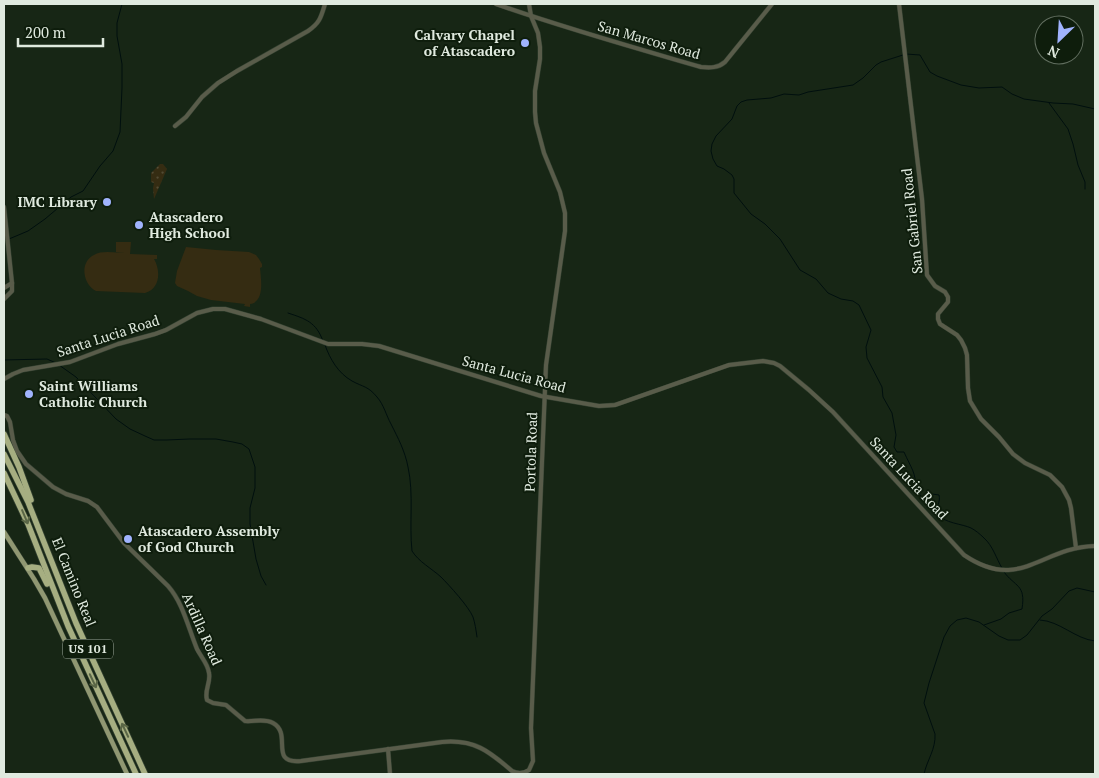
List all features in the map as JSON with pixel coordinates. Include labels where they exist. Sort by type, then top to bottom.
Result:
[{"type":"highway","points":[[4,434],[28,489],[36,521]]},
{"type":"highway","name":"El Camino Real","points":[[4,454],[22,488],[76,623],[146,774]]},
{"type":"highway","name":"El Camino Real","points":[[4,472],[28,524],[80,654],[136,774]]},
{"type":"highway","points":[[28,568],[35,567],[41,570],[49,588],[56,596]]},
{"type":"main road","points":[[4,532],[45,598],[127,774]]},
{"type":"street","points":[[174,126],[186,117],[202,97],[228,76],[316,25],[321,18],[325,4]]},
{"type":"street","name":"San Marcos Road","points":[[496,4],[590,35],[701,67],[711,68],[720,66],[725,62],[772,4]]},
{"type":"street","name":"Portola Road","points":[[512,771],[525,773],[531,768],[533,761],[531,728],[544,397],[548,351],[565,231],[560,192],[544,153],[534,112],[540,46],[529,4]]},
{"type":"street","name":"San Gabriel Road","points":[[898,4],[920,189],[927,275],[935,286],[945,292],[948,297],[948,302],[938,314],[938,319],[940,324],[957,335],[965,348],[970,401],[981,419],[1000,437],[1013,454],[1025,463],[1050,475],[1062,487],[1069,500],[1076,548]]},
{"type":"street","points":[[4,207],[12,283],[12,291],[4,299]]},
{"type":"street","points":[[4,288],[12,283]]},
{"type":"street","name":"Santa Lucia Road","points":[[4,379],[22,370],[60,365],[118,344],[166,330],[197,313],[217,308],[261,319],[328,344],[379,346],[544,397],[599,406],[615,405],[729,365],[763,361],[780,366],[832,411],[959,549],[974,561],[991,568],[1014,570],[1026,568],[1076,548],[1095,546]]},
{"type":"street","name":"Ardilla Road","points":[[4,415],[7,416],[10,422],[17,451],[26,464],[53,487],[88,501],[97,507],[124,543],[174,594],[181,606],[197,649],[209,672],[206,693],[209,701],[226,704],[245,721],[266,720],[274,723],[281,734],[283,754],[286,758],[302,761],[442,742],[462,742],[486,750],[512,771]]},
{"type":"street","points":[[388,749],[390,774]]},
{"type":"shaded area","points":[[160,164],[163,164],[167,169],[154,199],[154,183],[151,182],[151,173]]},
{"type":"shaded area","points":[[116,242],[131,242],[130,254],[157,255],[157,259],[154,259],[158,269],[158,279],[154,288],[145,293],[96,291],[88,284],[85,268],[89,258],[101,253],[125,253],[116,252]]},
{"type":"shaded area","points":[[186,247],[249,252],[256,255],[262,264],[260,268],[261,289],[258,299],[250,304],[250,307],[244,306],[245,304],[211,300],[197,296],[177,286],[175,283],[177,271]]},
{"type":"waterway","points":[[9,239],[28,231],[71,197],[83,191],[113,151],[120,132],[122,64],[117,36],[117,23],[122,4]]},
{"type":"waterway","points":[[1002,568],[990,545],[979,534],[971,528],[944,519],[938,514],[939,495],[932,494],[925,499],[916,490],[914,474],[904,452],[897,452],[894,447],[896,435],[892,413],[883,397],[882,387],[867,358],[866,347],[871,330],[859,305],[853,301],[841,299],[828,293],[816,279],[800,270],[780,239],[765,224],[751,214],[734,193],[734,179],[732,175],[717,166],[711,151],[712,144],[716,136],[732,119],[737,106],[741,102],[771,98],[784,94],[799,95],[853,85],[881,62],[906,54],[920,55],[930,72],[961,85],[979,88],[1002,87],[1024,99],[1073,104],[1095,109]]},
{"type":"waterway","points":[[1049,103],[1068,129],[1085,182],[1085,189]]},
{"type":"waterway","points":[[288,313],[314,325],[323,341]]},
{"type":"waterway","points":[[325,345],[339,370],[347,378],[371,391],[383,407],[401,445],[408,467],[411,488],[412,551],[422,562],[441,577],[463,602],[473,617],[477,637]]},
{"type":"waterway","points":[[4,360],[47,359],[56,363]]},
{"type":"waterway","points":[[59,365],[76,377],[116,419],[130,429],[154,440],[216,439],[242,444],[249,449],[255,467],[255,488],[250,508],[250,524],[256,559],[266,585]]},
{"type":"waterway","points":[[984,625],[1022,609],[1021,590],[1004,572]]},
{"type":"waterway","points":[[924,774],[935,739],[924,703],[944,637],[950,626],[957,620],[966,618],[979,622],[1008,640],[1020,640],[1069,591],[1077,588],[1095,592]]},
{"type":"waterway","points":[[1040,620],[1054,623],[1081,637],[1095,641]]},
{"type":"place","name":"Calvary Chapel of Atascadero","points":[[525,43]]},
{"type":"place","name":"IMC Library","points":[[107,202]]},
{"type":"place","name":"Atascadero High School","points":[[139,225]]},
{"type":"place","name":"Saint Williams Catholic Church","points":[[29,394]]},
{"type":"place","name":"Atascadero Assembly of God Church","points":[[128,539]]}]
